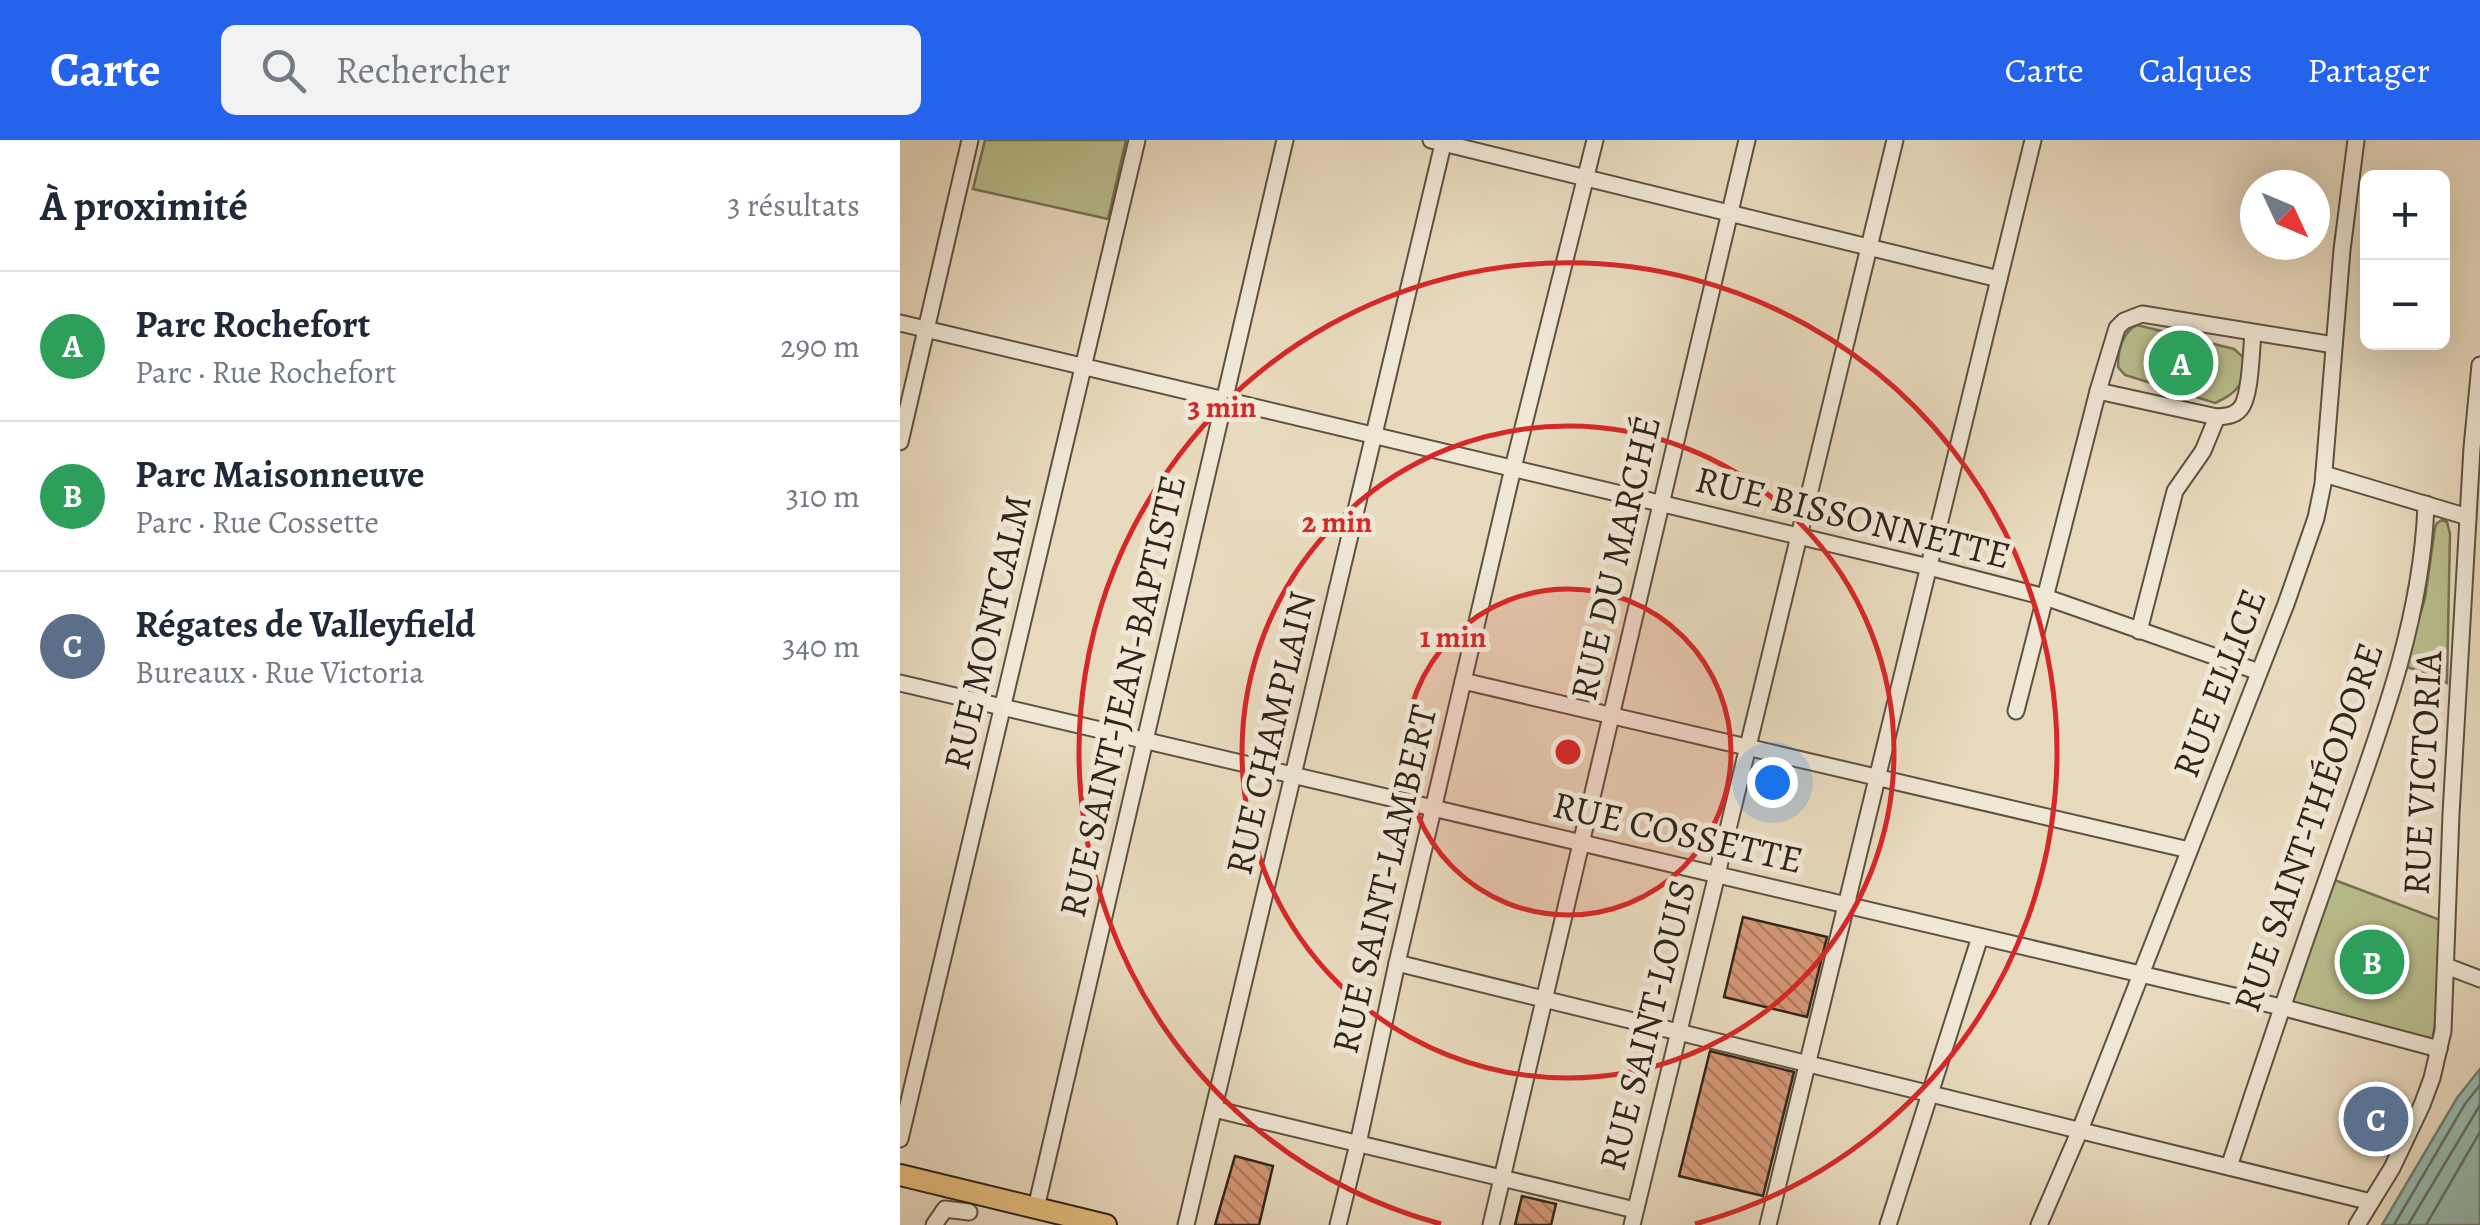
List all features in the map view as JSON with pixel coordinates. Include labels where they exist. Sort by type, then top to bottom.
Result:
[{"type":"main road","points":[[900,1175],[969,1210],[1036,1208],[1106,1225]]},
{"type":"street","points":[[900,442],[970,140]]},
{"type":"street","name":"RUE MONTCALM","points":[[900,1139],[1138,140]]},
{"type":"street","name":"RUE SAINT-JEAN-BAPTISTE","points":[[1036,1208],[1285,140]]},
{"type":"street","name":"RUE SAINT-LAMBERT","points":[[1338,1225],[1513,468],[1594,140]]},
{"type":"street","name":"RUE DU MARCHÉ","points":[[1490,1225],[1748,140]]},
{"type":"street","name":"RUE SAINT-LOUIS","points":[[1634,1218],[1894,140]]},
{"type":"street","points":[[1768,1225],[2033,140]]},
{"type":"street","name":"RUE ELLICE","points":[[2039,1225],[2080,1130],[2316,518],[2324,474],[2342,250],[2356,140]]},
{"type":"street","points":[[1439,141],[1999,279]]},
{"type":"street","name":"RUE CHAMPLAIN","points":[[1186,1225],[1374,436],[1439,141]]},
{"type":"street","points":[[2016,711],[2098,390],[2118,328],[2124,321],[2138,314],[2334,345]]},
{"type":"street","name":"RUE BISSONNETTE","points":[[900,323],[2045,597],[2259,672]]},
{"type":"street","points":[[2098,390],[2217,416],[2232,415],[2244,404],[2253,334]]},
{"type":"street","name":"RUE VICTORIA","points":[[2357,1225],[2392,1168],[2422,1105],[2440,1049],[2472,448],[2480,365]]},
{"type":"street","points":[[2139,631],[2175,492],[2203,450],[2217,416]]},
{"type":"street","points":[[2324,474],[2468,517]]},
{"type":"street","name":"RUE SAINT-THÉODORE","points":[[2229,1167],[2386,710],[2417,594],[2426,504]]},
{"type":"street","points":[[1463,681],[2189,850]]},
{"type":"street","name":"RUE COSSETTE","points":[[900,683],[2281,1007],[2440,1049]]},
{"type":"street","points":[[1888,1225],[1980,937]]},
{"type":"street","points":[[1397,963],[2371,1202]]},
{"type":"street","points":[[2446,966],[2480,979]]},
{"type":"street","points":[[1214,1109],[1502,1178],[1634,1218]]},
{"type":"street","points":[[934,1225],[945,1209],[969,1210]]},
{"type":"green space","points":[[985,140],[1126,140],[1108,219],[973,189]]},
{"type":"green space","points":[[2137,325],[2234,349],[2243,357],[2239,386],[2215,403],[2125,375],[2118,367],[2120,349],[2124,338]]},
{"type":"green space","points":[[2442,520],[2447,522],[2450,534],[2447,683],[2405,666],[2425,598],[2435,528]]},
{"type":"green space","points":[[2332,879],[2443,921],[2432,1042],[2289,1003]]},
{"type":"water","points":[[2480,1069],[2480,1225],[2382,1225],[2457,1098]]},
{"type":"building","points":[[1743,917],[1827,937],[1807,1017],[1724,997]]},
{"type":"building","points":[[1710,1051],[1794,1072],[1763,1196],[1679,1176]]},
{"type":"building","points":[[2367,1104],[2396,1117],[2384,1135],[2357,1122]]},
{"type":"building","points":[[1235,1156],[1273,1166],[1259,1225],[1215,1225]]},
{"type":"building","points":[[1522,1196],[1556,1204],[1551,1225],[1515,1225]]},
{"type":"place","name":"Parc Rochefort","points":[[2181,363]]},
{"type":"place","name":"Parc Maisonneuve","points":[[2372,962]]},
{"type":"place","name":"Régates de Valleyfield","points":[[2376,1119]]}]
